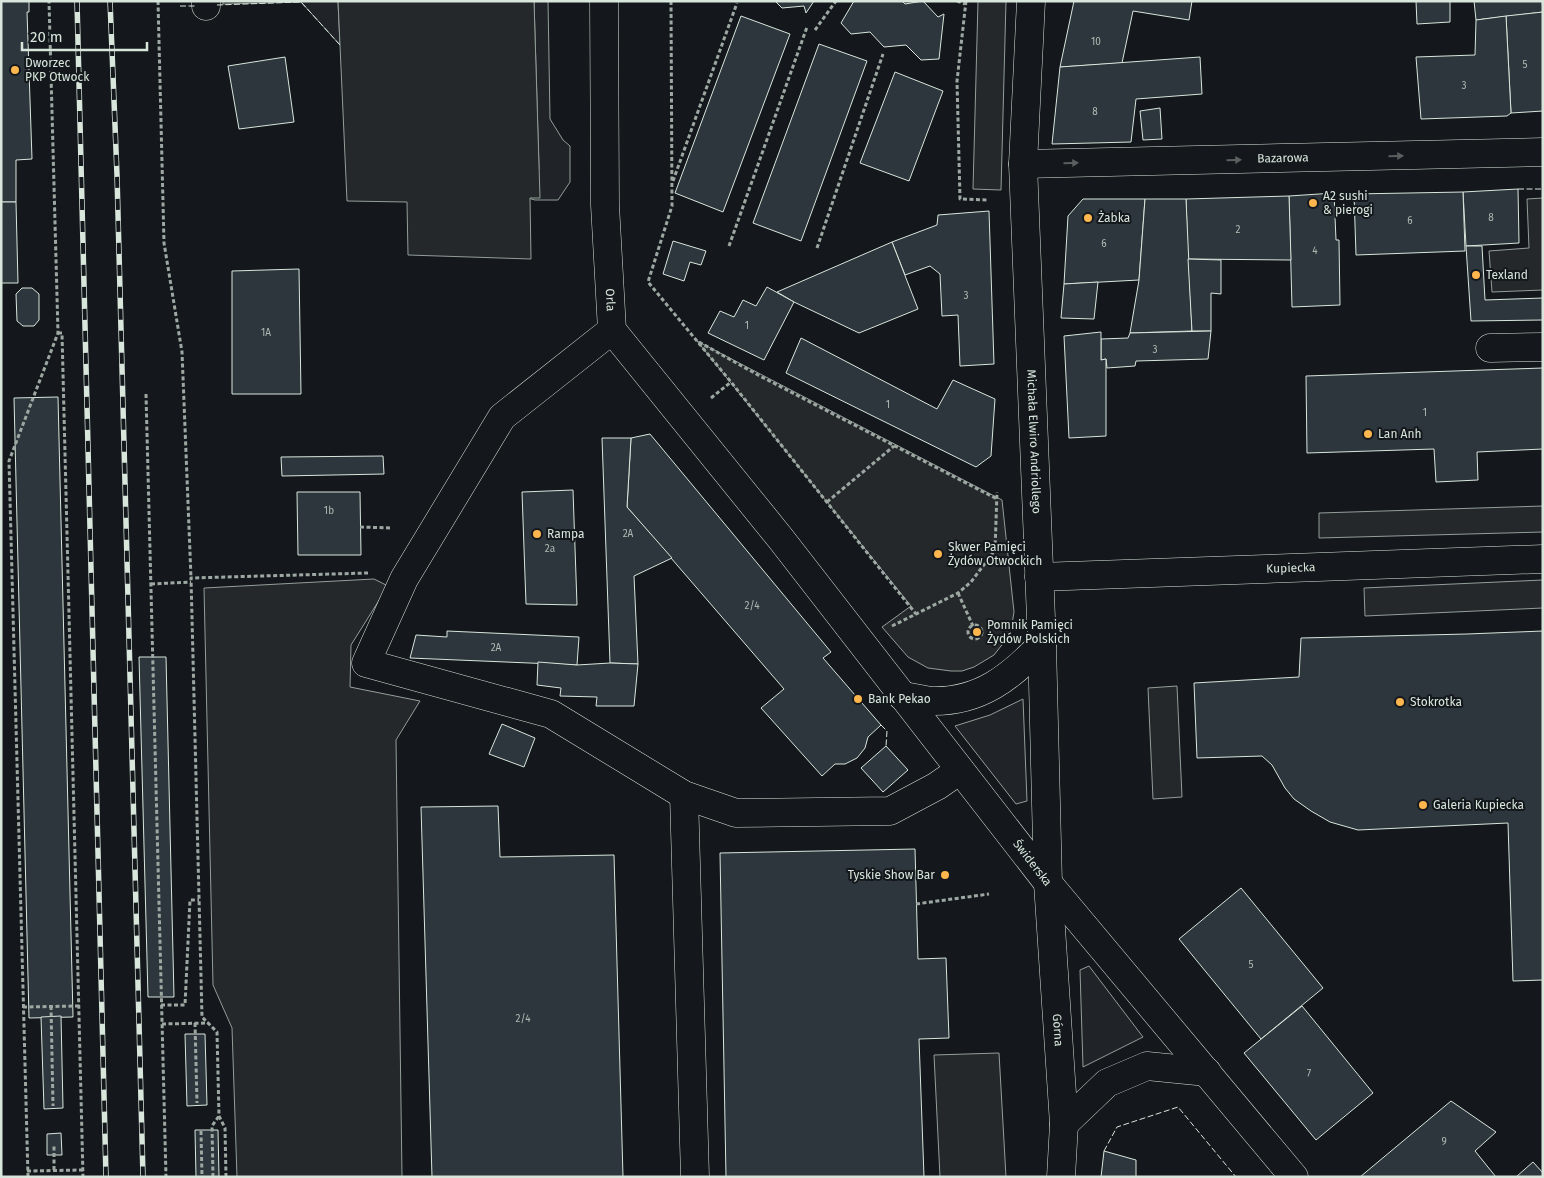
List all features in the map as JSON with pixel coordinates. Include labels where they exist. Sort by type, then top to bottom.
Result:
[{"type":"street","name":"Orla","points":[[604,1],[605,205],[612,330],[781,539]]},
{"type":"street","name":"Michała Elwiro Andriollego","points":[[1031,1],[1023,164],[1040,577],[1048,883]]},
{"type":"street","name":"Bazarowa","points":[[1023,164],[1543,152]]},
{"type":"street","points":[[612,330],[502,417],[404,579],[366,663],[552,714],[684,795],[736,813],[890,810],[937,786],[960,770]]},
{"type":"street","points":[[1490,348],[1543,346]]},
{"type":"street","name":"Świderska","points":[[781,539],[1048,883],[1294,1177]]},
{"type":"street","name":"Kupiecka","points":[[1040,577],[1543,560]]},
{"type":"street","points":[[902,696],[932,701],[965,697],[988,690],[1026,662],[1042,644]]},
{"type":"street","points":[[684,795],[695,1177]]},
{"type":"street","name":"Górna","points":[[1048,883],[1064,1124],[1061,1177]]},
{"type":"street","points":[[1064,1124],[1107,1083],[1147,1066],[1206,1072]]},
{"type":"path","points":[[28,1177],[9,461],[58,334],[49,1]]},
{"type":"path","points":[[158,1],[164,243],[182,352],[191,580],[202,1017],[217,1032],[219,1116],[225,1128],[226,1177]]},
{"type":"path","points":[[671,1],[672,206],[648,282],[731,382],[916,614]]},
{"type":"path","points":[[815,30],[836,1]]},
{"type":"path","points":[[957,1],[966,3],[957,81],[960,199],[988,200]]},
{"type":"path","points":[[672,184],[737,3]]},
{"type":"path","points":[[729,246],[807,27]]},
{"type":"path","points":[[817,248],[883,54]]},
{"type":"path","points":[[58,334],[62,333],[83,1177]]},
{"type":"path","points":[[697,341],[758,375],[997,499]]},
{"type":"path","points":[[705,403],[731,382]]},
{"type":"path","points":[[146,394],[166,1177]]},
{"type":"path","points":[[827,502],[894,446]]},
{"type":"path","points":[[887,628],[958,593],[971,582],[995,550],[997,492]]},
{"type":"path","points":[[151,584],[191,580],[389,572],[404,579]]},
{"type":"path","points":[[958,593],[973,626]]},
{"type":"path","points":[[978,625],[983,632],[980,638],[975,640],[970,638],[968,631],[973,626],[978,625]]},
{"type":"path","points":[[916,904],[989,894]]},
{"type":"path","points":[[161,1005],[185,1005],[190,900],[199,900]]},
{"type":"path","points":[[51,1006],[53,1106]]},
{"type":"path","points":[[23,1007],[79,1006]]},
{"type":"path","points":[[195,1023],[197,1104]]},
{"type":"path","points":[[162,1024],[208,1023]]},
{"type":"path","points":[[213,1177],[212,1126],[219,1116]]},
{"type":"path","points":[[201,1131],[202,1177]]},
{"type":"path","points":[[54,1144],[54,1170]]},
{"type":"path","points":[[28,1171],[83,1170]]},
{"type":"shaded area","points":[[223,1],[338,1],[340,45],[301,2],[223,4]]},
{"type":"shaded area","points":[[338,1],[534,1],[540,198],[530,198],[531,259],[408,255],[407,202],[347,201]]},
{"type":"shaded area","points":[[534,1],[548,1],[550,119],[563,140],[570,146],[570,182],[558,200],[535,200],[528,198],[539,169]]},
{"type":"shaded area","points":[[978,1],[1006,1],[1001,190],[973,189]]},
{"type":"shaded area","points":[[1543,198],[1543,290],[1492,292],[1489,251],[1529,248],[1527,199]]},
{"type":"shaded area","name":"Skwer Pamięci Żydów Otwockich","points":[[697,341],[1002,500],[1014,612],[1008,637],[994,655],[974,667],[962,671],[928,668],[908,657],[882,627],[911,606]]},
{"type":"shaded area","points":[[1543,506],[1543,532],[1319,538],[1319,513]]},
{"type":"shaded area","points":[[374,579],[388,586],[351,645],[350,687],[420,701],[396,740],[402,1177],[237,1177],[232,1028],[213,985],[204,588]]},
{"type":"shaded area","points":[[1543,580],[1543,608],[1365,616],[1364,588]]},
{"type":"shaded area","points":[[1177,686],[1182,797],[1153,799],[1148,688]]},
{"type":"shaded area","points":[[1023,699],[1027,801],[1016,804],[955,726],[990,715]]},
{"type":"shaded area","points":[[1089,966],[1143,1037],[1083,1067],[1080,970]]},
{"type":"shaded area","points":[[999,1053],[1006,1177],[940,1177],[934,1055]]},
{"type":"building","name":"Dworzec PKP Otwock","points":[[1,1],[29,1],[29,12],[27,12],[32,159],[16,160],[16,202],[1,202]]},
{"type":"building","points":[[775,1],[814,1],[806,13],[804,6],[782,8]]},
{"type":"building","points":[[854,1],[902,1],[905,4],[923,1],[938,17],[944,14],[939,59],[921,60],[906,45],[884,47],[870,32],[851,34],[841,23]]},
{"type":"building","points":[[1074,1],[1192,1],[1189,20],[1133,11],[1122,63],[1060,67]]},
{"type":"building","points":[[1416,1],[1450,1],[1450,22],[1417,24]]},
{"type":"building","points":[[1474,1],[1542,1],[1543,12],[1476,20]]},
{"type":"building","points":[[1543,12],[1543,111],[1511,113],[1506,16]]},
{"type":"building","points":[[741,16],[790,34],[723,212],[675,193]]},
{"type":"building","points":[[1506,16],[1511,113],[1507,116],[1421,119],[1416,57],[1475,55],[1476,20]]},
{"type":"building","points":[[819,44],[867,61],[801,241],[753,223]]},
{"type":"building","points":[[285,57],[294,122],[239,129],[228,66]]},
{"type":"building","points":[[1200,57],[1202,94],[1136,99],[1131,142],[1052,144],[1060,67]]},
{"type":"building","points":[[895,72],[943,91],[909,181],[860,163]]},
{"type":"building","points":[[1160,108],[1162,139],[1143,140],[1140,111]]},
{"type":"building","points":[[1518,189],[1519,243],[1466,246],[1463,192]]},
{"type":"building","points":[[1463,192],[1465,251],[1356,255],[1354,194]]},
{"type":"building","points":[[1334,193],[1336,240],[1339,240],[1340,305],[1292,307],[1289,196]]},
{"type":"building","points":[[1289,196],[1291,260],[1188,259],[1186,199]]},
{"type":"building","points":[[1083,199],[1145,199],[1139,280],[1064,284],[1068,216]]},
{"type":"building","points":[[1145,199],[1186,199],[1192,331],[1130,333],[1139,280]]},
{"type":"building","points":[[1,202],[16,202],[18,283],[1,283]]},
{"type":"building","points":[[989,211],[994,364],[960,366],[958,315],[942,316],[940,274],[930,266],[905,275],[892,242],[937,225],[938,215]]},
{"type":"building","points":[[673,241],[706,251],[701,265],[690,262],[684,281],[663,274]]},
{"type":"building","points":[[892,242],[918,309],[859,333],[777,292]]},
{"type":"building","name":"Texland","points":[[1466,246],[1482,246],[1485,300],[1543,298],[1543,320],[1471,321]]},
{"type":"building","points":[[1188,259],[1221,260],[1221,294],[1211,293],[1211,331],[1192,331]]},
{"type":"building","points":[[299,269],[301,394],[232,394],[232,271]]},
{"type":"building","points":[[1098,282],[1094,319],[1061,318],[1064,284]]},
{"type":"building","points":[[767,287],[794,302],[764,360],[708,333],[720,311],[734,317],[743,300],[756,306]]},
{"type":"building","points":[[22,288],[32,288],[39,294],[39,320],[34,326],[23,326],[17,321],[16,294]]},
{"type":"building","points":[[1211,331],[1208,359],[1136,361],[1135,366],[1107,368],[1106,359],[1101,360],[1101,339],[1128,338],[1130,333]]},
{"type":"building","points":[[1101,332],[1101,360],[1106,359],[1106,436],[1069,438],[1064,336]]},
{"type":"building","points":[[801,338],[937,409],[953,380],[995,399],[991,456],[976,467],[786,373]]},
{"type":"building","points":[[1543,368],[1543,449],[1477,452],[1478,480],[1436,482],[1434,449],[1307,453],[1306,376]]},
{"type":"building","points":[[58,397],[73,1017],[29,1018],[14,398]]},
{"type":"building","points":[[650,434],[831,652],[823,658],[881,725],[868,737],[865,748],[857,758],[845,764],[835,764],[822,776],[761,708],[784,689],[627,507],[631,438]]},
{"type":"building","points":[[602,438],[631,438],[627,507],[672,558],[634,576],[638,664],[610,663]]},
{"type":"building","points":[[383,456],[384,474],[282,476],[281,457]]},
{"type":"building","points":[[573,490],[577,605],[526,604],[522,492]]},
{"type":"building","points":[[297,492],[360,492],[361,555],[298,555]]},
{"type":"building","points":[[447,631],[579,637],[577,665],[410,658],[416,635],[447,637]]},
{"type":"building","name":"Galeria Kupiecka","points":[[1543,631],[1543,980],[1513,981],[1508,823],[1358,830],[1330,822],[1294,799],[1285,788],[1272,765],[1262,756],[1197,758],[1194,683],[1299,677],[1301,638]]},
{"type":"building","points":[[139,657],[166,657],[174,997],[148,997]]},
{"type":"building","points":[[538,662],[577,665],[638,664],[634,706],[596,706],[597,697],[560,696],[561,688],[537,685]]},
{"type":"building","points":[[502,724],[535,738],[524,767],[489,754]]},
{"type":"building","points":[[886,746],[908,770],[883,792],[861,768]]},
{"type":"building","points":[[498,806],[500,857],[614,855],[623,1177],[432,1177],[421,807]]},
{"type":"building","points":[[915,849],[918,959],[946,958],[949,1038],[919,1039],[924,1177],[726,1177],[720,853]]},
{"type":"building","points":[[1241,888],[1323,988],[1261,1039],[1179,939]]},
{"type":"building","points":[[1302,1006],[1373,1093],[1316,1140],[1244,1053]]},
{"type":"building","points":[[61,1016],[63,1108],[44,1109],[41,1017]]},
{"type":"building","points":[[185,1034],[205,1034],[207,1105],[187,1106]]},
{"type":"building","points":[[1451,1101],[1496,1132],[1475,1151],[1496,1177],[1360,1177]]},
{"type":"building","points":[[195,1130],[218,1130],[219,1177],[196,1177]]},
{"type":"building","points":[[61,1133],[62,1155],[47,1155],[47,1134]]},
{"type":"building","points":[[1104,1151],[1136,1160],[1136,1177],[1101,1177]]},
{"type":"building","points":[[1533,1162],[1543,1173],[1543,1177],[1516,1177]]},
{"type":"railway","points":[[77,1],[106,1177]]},
{"type":"railway","points":[[110,1],[117,175],[143,1177]]},
{"type":"fence","points":[[217,5],[301,2],[340,45]]},
{"type":"fence","points":[[180,6],[197,6]]},
{"type":"fence","points":[[1518,189],[1543,189]]},
{"type":"fence","points":[[881,725],[887,731],[886,746]]},
{"type":"fence","points":[[1104,1151],[1117,1127],[1178,1107],[1236,1177]]},
{"type":"place","name":"Dworzec PKP Otwock","points":[[15,70]]},
{"type":"place","name":"A2 sushi & pierogi","points":[[1313,203]]},
{"type":"place","name":"Żabka","points":[[1088,218]]},
{"type":"place","name":"Texland","points":[[1476,275]]},
{"type":"place","name":"Lan Anh","points":[[1368,434]]},
{"type":"place","name":"Rampa","points":[[537,534]]},
{"type":"place","name":"Skwer Pamięci Żydów Otwockich","points":[[938,554]]},
{"type":"place","name":"Pomnik Pamięci Żydów Polskich","points":[[977,632]]},
{"type":"place","name":"Bank Pekao","points":[[858,699]]},
{"type":"place","name":"Stokrotka","points":[[1400,702]]},
{"type":"place","name":"Galeria Kupiecka","points":[[1423,805]]},
{"type":"place","name":"Tyskie Show Bar","points":[[945,875]]}]
